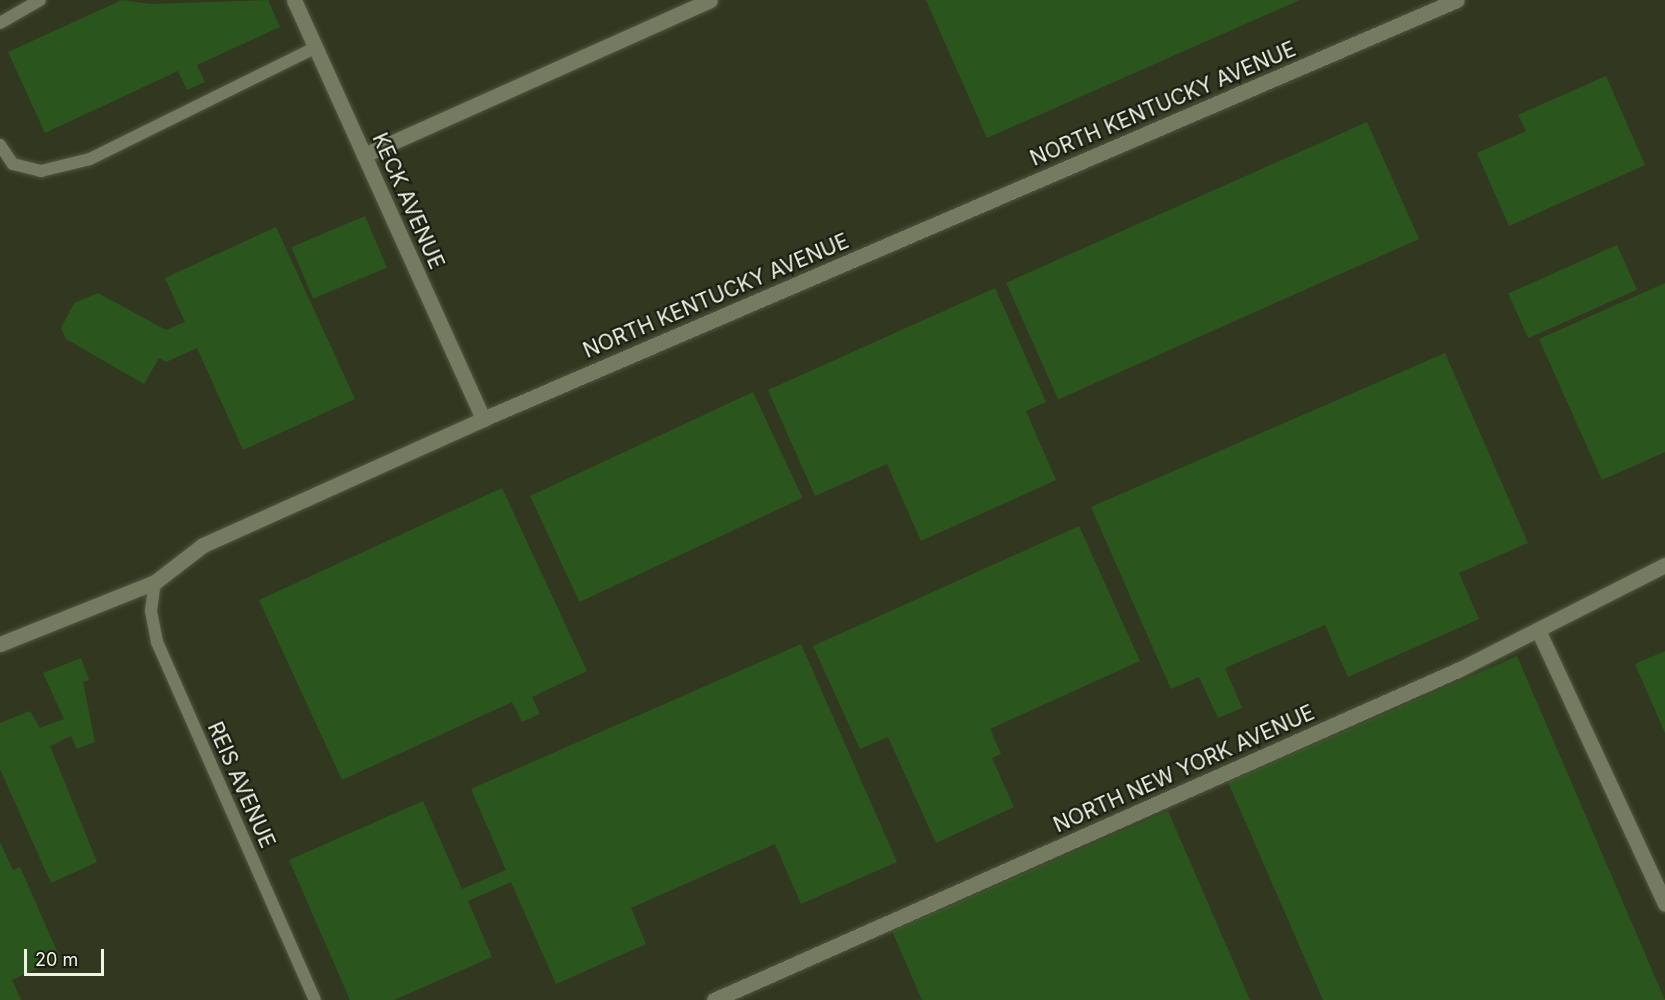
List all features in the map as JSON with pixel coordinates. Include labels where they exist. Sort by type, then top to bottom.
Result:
[{"type":"street","name":"KECK AVENUE","points":[[294,0],[483,419]]},
{"type":"street","points":[[364,155],[710,0]]},
{"type":"street","name":"NORTH KENTUCKY AVENUE","points":[[0,644],[155,582],[203,545],[483,419],[1457,0]]},
{"type":"street","name":"NORTH NEW YORK AVENUE","points":[[714,1000],[1538,630],[1665,565]]},
{"type":"street","points":[[1538,630],[1665,904]]},
{"type":"lane","points":[[0,23],[40,0]]},
{"type":"lane","points":[[0,145],[13,164],[41,171],[90,159],[315,48]]},
{"type":"lane","name":"REIS AVENUE","points":[[155,582],[151,611],[157,642],[315,1000]]},
{"type":"building","points":[[122,0],[150,4],[268,0],[280,27],[197,65],[205,82],[187,90],[178,71],[45,133],[8,52]]},
{"type":"building","points":[[926,0],[1300,0],[987,138]]},
{"type":"building","points":[[1606,76],[1645,165],[1509,226],[1477,153],[1526,131],[1518,115]]},
{"type":"building","points":[[1367,122],[1419,239],[1058,400],[1006,283]]},
{"type":"building","points":[[365,216],[387,268],[313,299],[291,247]]},
{"type":"building","points":[[276,227],[355,399],[243,450],[197,348],[166,362],[159,358],[144,384],[66,339],[61,328],[74,303],[98,293],[166,330],[185,322],[165,278]]},
{"type":"building","points":[[1617,245],[1637,290],[1528,338],[1508,293]]},
{"type":"building","points":[[1665,283],[1665,452],[1602,480],[1539,339]]},
{"type":"building","points":[[995,288],[1046,402],[1026,411],[1056,480],[921,541],[887,464],[815,496],[768,390]]},
{"type":"building","points":[[1445,353],[1528,543],[1459,573],[1479,619],[1348,677],[1325,625],[1225,668],[1242,708],[1218,718],[1199,677],[1171,689],[1091,507]]},
{"type":"building","points":[[753,392],[802,498],[579,602],[530,496]]},
{"type":"building","points":[[502,488],[587,671],[532,697],[540,714],[522,722],[512,702],[342,780],[259,600]]},
{"type":"building","points":[[1079,526],[1140,661],[990,729],[1001,754],[992,758],[1014,807],[936,843],[888,737],[860,749],[813,646]]},
{"type":"building","points":[[801,644],[897,862],[801,904],[775,844],[631,908],[646,944],[556,984],[511,882],[468,901],[492,957],[394,1000],[350,1000],[289,860],[423,801],[462,889],[506,870],[471,789]]},
{"type":"building","points":[[1665,651],[1665,733],[1635,664]]},
{"type":"building","points":[[1517,656],[1665,1000],[1323,1000],[1228,782]]},
{"type":"building","points":[[81,658],[89,680],[83,682],[95,742],[77,749],[71,736],[50,746],[97,862],[51,883],[0,769],[0,723],[30,711],[40,728],[64,719],[43,673]]},
{"type":"building","points":[[1168,811],[1250,1000],[922,1000],[892,931]]},
{"type":"building","points":[[0,842],[13,870],[20,867],[60,958],[12,980],[21,1000],[0,1000]]}]
